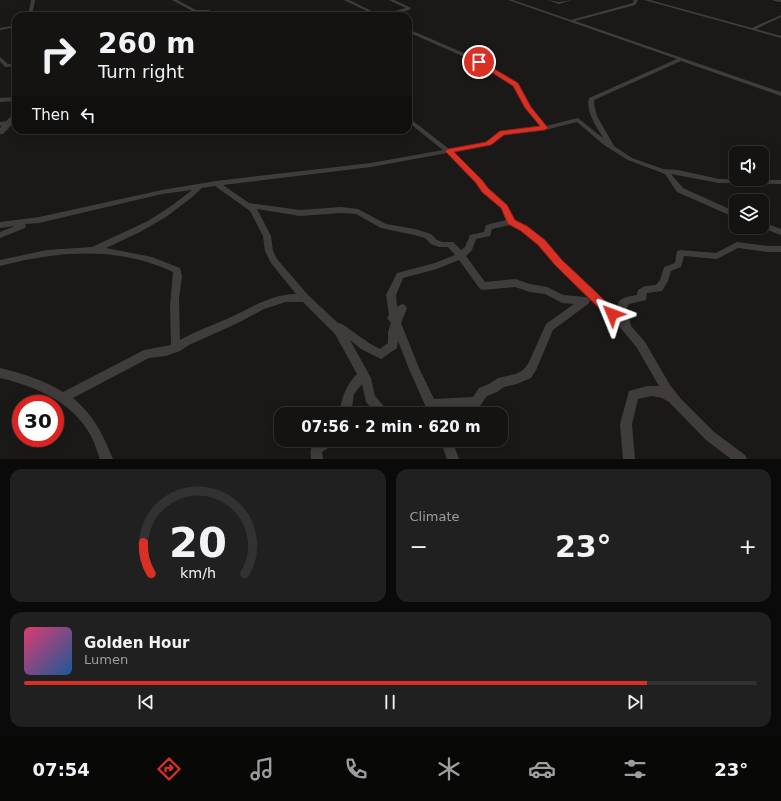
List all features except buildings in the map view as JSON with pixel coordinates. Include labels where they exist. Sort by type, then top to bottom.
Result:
[{"type":"street","points":[[31,12],[33,0]]},
{"type":"street","points":[[174,0],[195,11],[208,12]]},
{"type":"street","points":[[346,0],[372,12]]},
{"type":"street","points":[[391,0],[408,9],[396,12]]},
{"type":"street","points":[[510,0],[781,94]]},
{"type":"street","points":[[550,0],[559,3],[570,0]]},
{"type":"street","points":[[572,21],[634,4],[636,0]]},
{"type":"street","points":[[646,0],[781,37]]},
{"type":"street","points":[[776,0],[781,1]]},
{"type":"street","points":[[752,29],[781,16]]},
{"type":"street","points":[[0,29],[12,27]]},
{"type":"street","points":[[412,32],[475,60],[516,84],[528,108],[545,128]]},
{"type":"street","points":[[0,58],[7,66],[12,65]]},
{"type":"street","points":[[612,148],[594,113],[590,103],[591,99],[682,59]]},
{"type":"street","points":[[0,100],[12,99]]},
{"type":"street","points":[[0,132],[12,120]]},
{"type":"street","points":[[0,226],[39,220],[149,194],[216,183],[371,164],[448,151],[488,143],[502,133],[545,128],[578,120],[612,148],[639,164],[664,171],[672,171],[719,181],[781,182]]},
{"type":"street","points":[[412,122],[448,151],[485,190],[504,207],[511,222],[542,242],[589,298],[626,327],[641,345],[666,389],[677,403]]},
{"type":"street","points":[[0,124],[9,123]]},
{"type":"street","points":[[664,171],[680,190],[729,212]]},
{"type":"street","points":[[216,183],[235,198],[253,209],[267,236],[269,251],[274,262],[306,298],[332,322],[365,346],[381,354],[393,345],[393,332],[402,308],[390,320],[396,320]]},
{"type":"street","points":[[95,249],[155,221],[177,206],[200,186]]},
{"type":"street","points":[[248,205],[300,213],[341,210],[358,212],[384,226],[428,236],[434,242],[442,245],[450,244],[484,286],[515,283],[530,288],[547,291],[562,298],[589,298]]},
{"type":"street","points":[[0,235],[39,220]]},
{"type":"street","points":[[431,407],[414,368],[396,320],[391,295],[400,275],[437,266],[461,256],[469,248],[472,237],[487,234],[489,227],[511,222]]},
{"type":"street","points":[[769,228],[781,232]]},
{"type":"street","points":[[626,327],[622,308],[623,304],[626,301],[643,298],[641,293],[645,290],[659,288],[664,281],[668,269],[676,268],[678,266],[680,253],[717,256],[737,245],[781,249]]},
{"type":"street","points":[[0,263],[24,256],[55,251],[95,249],[141,257],[168,265],[177,270],[178,276],[175,292],[173,321],[176,348]]},
{"type":"street","points":[[64,397],[148,353],[166,352],[176,348],[185,342],[230,323],[269,303],[286,298],[306,298]]},
{"type":"street","points":[[445,407],[476,402],[483,392],[502,382],[517,379],[527,374],[532,367],[549,327],[589,298]]},
{"type":"street","points":[[332,322],[339,331],[367,382],[370,398],[377,407]]},
{"type":"street","points":[[0,373],[15,376],[57,395]]},
{"type":"street","points":[[346,407],[351,388],[363,376]]},
{"type":"street","points":[[629,459],[626,424],[633,395],[656,391],[666,394],[710,436],[741,459]]},
{"type":"street","points":[[64,399],[88,421],[102,443],[106,459]]},
{"type":"street","points":[[317,459],[316,449],[319,447]]},
{"type":"street","points":[[449,447],[453,459]]},
{"type":"route","points":[[479,62],[516,84],[528,108],[545,128],[526,129],[502,133],[488,143],[448,151],[468,170],[485,190],[495,197],[504,207],[511,222],[542,242],[559,262],[612,314]]}]
